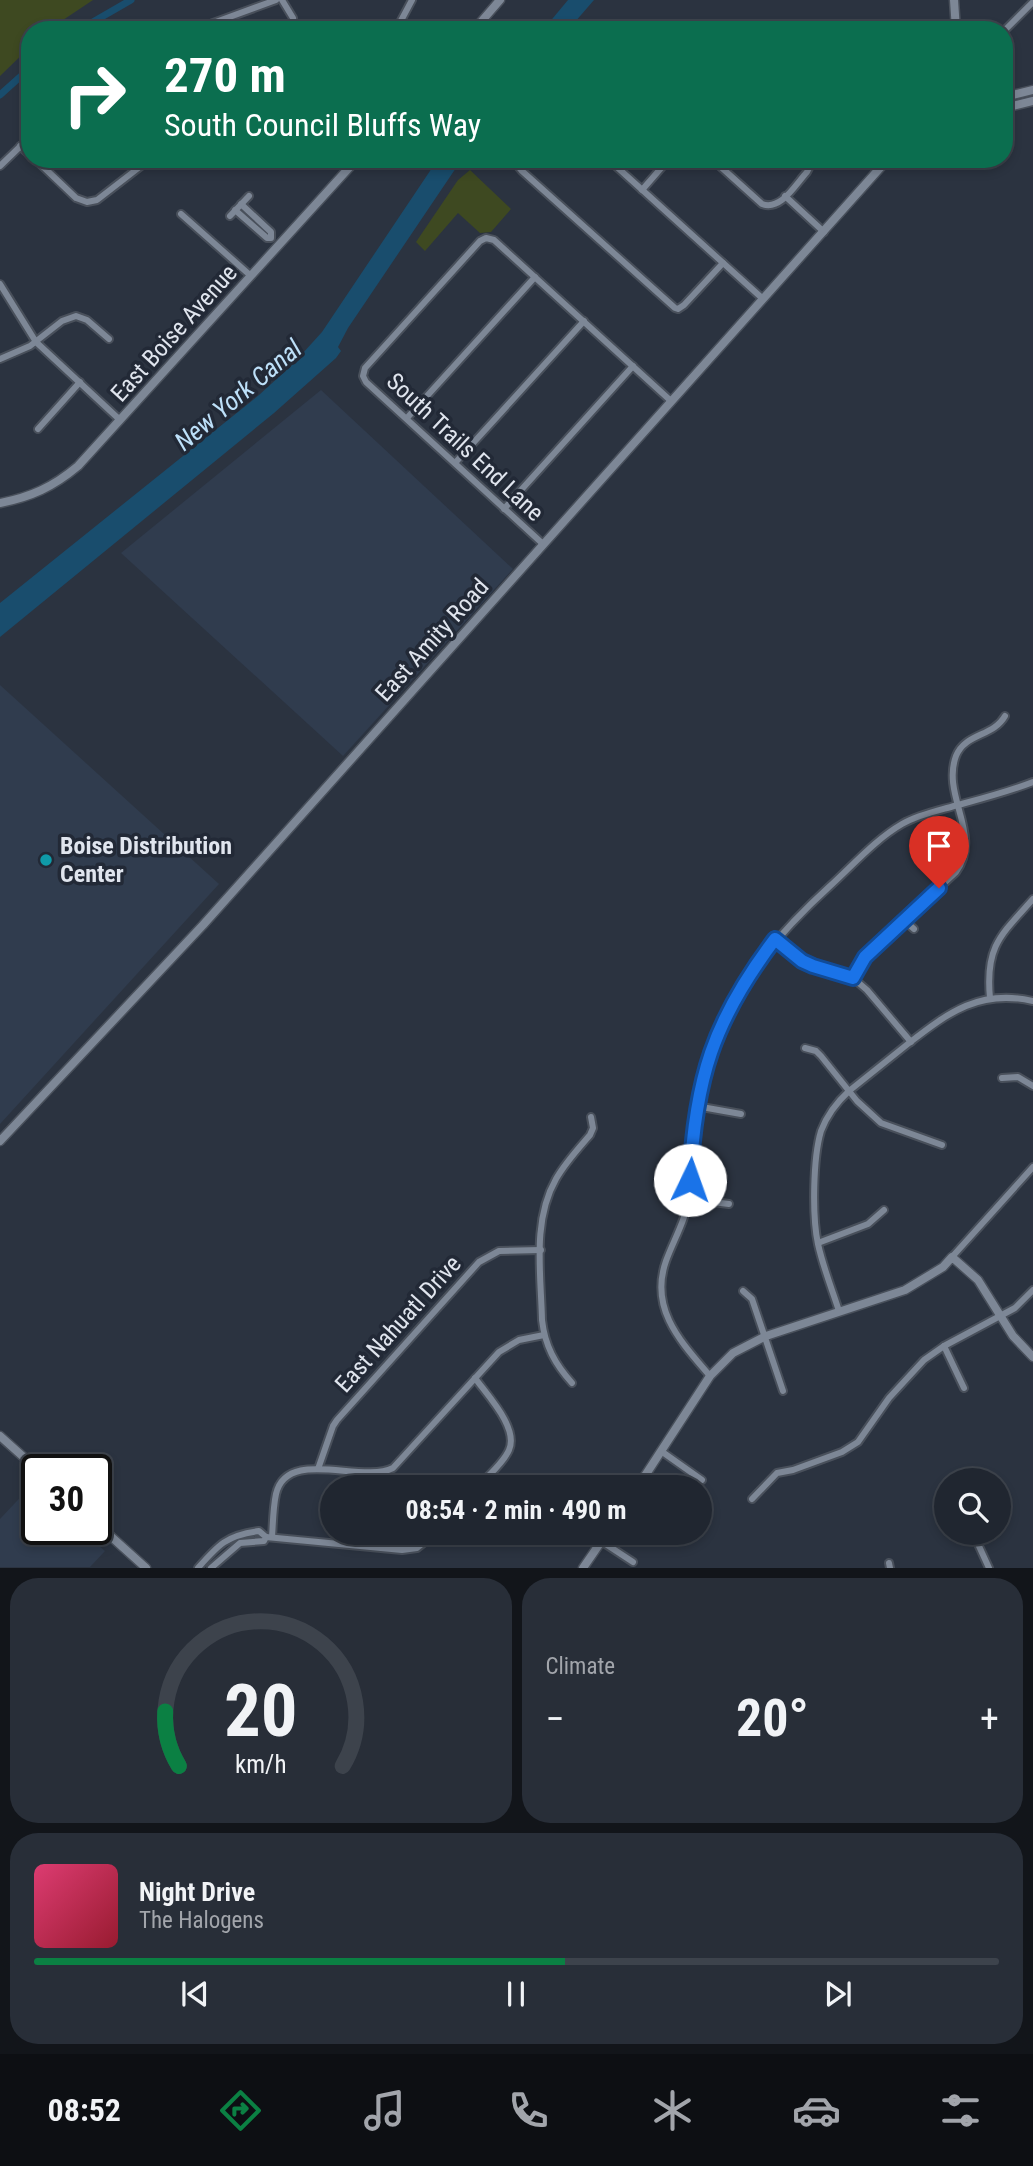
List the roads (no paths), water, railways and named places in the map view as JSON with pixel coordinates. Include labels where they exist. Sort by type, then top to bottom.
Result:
[{"type":"street","points":[[219,21],[276,0]]},
{"type":"street","points":[[282,0],[293,18]]},
{"type":"street","points":[[401,21],[412,0]]},
{"type":"street","points":[[482,21],[500,0]]},
{"type":"street","points":[[954,0],[955,21]]},
{"type":"street","points":[[1013,22],[1033,2]]},
{"type":"street","points":[[1013,95],[1033,90]]},
{"type":"street","points":[[1013,106],[1033,101]]},
{"type":"street","points":[[0,166],[20,146]]},
{"type":"street","points":[[44,168],[76,198],[87,202],[97,200],[138,168]]},
{"type":"street","name":"East Boise Avenue","points":[[0,503],[23,499],[48,489],[78,466],[349,168]]},
{"type":"street","points":[[523,168],[550,196],[678,309],[723,262]]},
{"type":"street","points":[[618,168],[763,299]]},
{"type":"street","points":[[642,190],[661,168]]},
{"type":"street","points":[[722,168],[762,204],[769,207],[779,203],[807,172],[807,168]]},
{"type":"street","name":"East Amity Road","points":[[0,1141],[202,925],[879,168]]},
{"type":"street","points":[[248,196],[233,213],[279,245]]},
{"type":"street","points":[[785,196],[824,232]]},
{"type":"street","points":[[241,204],[271,232],[271,238]]},
{"type":"street","points":[[181,214],[251,276]]},
{"type":"street","name":"South Trails End Lane","points":[[535,277],[494,240],[486,238],[480,241],[365,368],[363,376],[366,382],[543,544]]},
{"type":"street","points":[[407,418],[535,277],[671,401]]},
{"type":"street","points":[[0,284],[36,342],[120,420]]},
{"type":"street","points":[[0,359],[36,342],[62,321],[76,316],[87,320],[109,339]]},
{"type":"street","points":[[455,463],[584,321]]},
{"type":"street","points":[[504,509],[633,366]]},
{"type":"street","points":[[38,429],[80,382]]},
{"type":"street","points":[[853,978],[865,957],[964,862],[967,839],[951,773],[957,754],[967,742],[1000,725],[1005,716]]},
{"type":"street","points":[[710,1376],[673,1332],[663,1309],[662,1274],[681,1229],[688,1199],[696,1106],[712,1048],[730,1007],[748,975],[775,939],[887,834],[922,815],[1033,782]]},
{"type":"street","points":[[990,998],[987,973],[994,947],[1033,898]]},
{"type":"street","points":[[904,920],[914,929]]},
{"type":"street","points":[[775,939],[802,961],[853,978],[867,990],[911,1042]]},
{"type":"street","points":[[839,1311],[818,1243],[814,1197],[821,1132],[837,1102],[948,1013],[990,998],[1014,997],[1033,1001]]},
{"type":"street","points":[[805,1048],[816,1051],[849,1091],[881,1123],[942,1145]]},
{"type":"street","points":[[1002,1078],[1018,1077],[1033,1086]]},
{"type":"street","points":[[696,1106],[741,1114]]},
{"type":"street","points":[[572,1383],[560,1370],[544,1335],[541,1320],[542,1218],[549,1193],[566,1164],[590,1135],[593,1128],[591,1117]]},
{"type":"street","points":[[645,1475],[710,1376],[733,1353],[766,1336],[905,1290],[943,1267],[1033,1167]]},
{"type":"street","points":[[688,1199],[729,1203]]},
{"type":"street","points":[[818,1243],[868,1224],[884,1210]]},
{"type":"street","name":"East Nahuatl Drive","points":[[318,1469],[332,1426],[479,1262],[499,1251],[541,1250]]},
{"type":"street","points":[[952,1257],[978,1280],[1013,1336],[1033,1357]]},
{"type":"street","points":[[752,1499],[778,1473],[842,1452],[858,1442],[897,1390],[925,1360],[944,1346],[1022,1304],[1033,1290]]},
{"type":"street","points":[[743,1291],[752,1300],[783,1391]]},
{"type":"street","points":[[211,1567],[240,1544],[264,1541],[269,1537],[276,1493],[283,1480],[303,1469],[379,1473],[393,1468],[506,1347],[519,1340],[544,1335]]},
{"type":"street","points":[[944,1346],[964,1388]]},
{"type":"street","points":[[475,1378],[508,1424],[512,1440],[506,1455],[488,1475]]},
{"type":"street","points":[[0,1436],[21,1455]]},
{"type":"street","points":[[661,1451],[695,1475]]},
{"type":"street","points":[[198,1567],[212,1552],[237,1534],[259,1531],[269,1537],[320,1542]]},
{"type":"street","points":[[112,1537],[146,1567]]},
{"type":"street","points":[[356,1545],[410,1550],[422,1545]]},
{"type":"street","points":[[583,1567],[598,1545]]},
{"type":"street","points":[[607,1545],[633,1562]]},
{"type":"street","points":[[979,1545],[989,1567]]},
{"type":"water","points":[[568,0],[594,0],[576,21],[550,21]]},
{"type":"water","points":[[432,168],[456,168],[348,328],[338,347],[341,351],[336,358],[274,413],[0,637],[0,603],[259,395],[293,364],[322,332]]},
{"type":"waterway","points":[[95,21],[131,0]]},
{"type":"waterway","points":[[0,95],[21,76]]},
{"type":"place","name":"Boise Distribution Center","points":[[46,860]]},
{"type":"water label","name":"New York Canal","points":[[238,395]]}]
